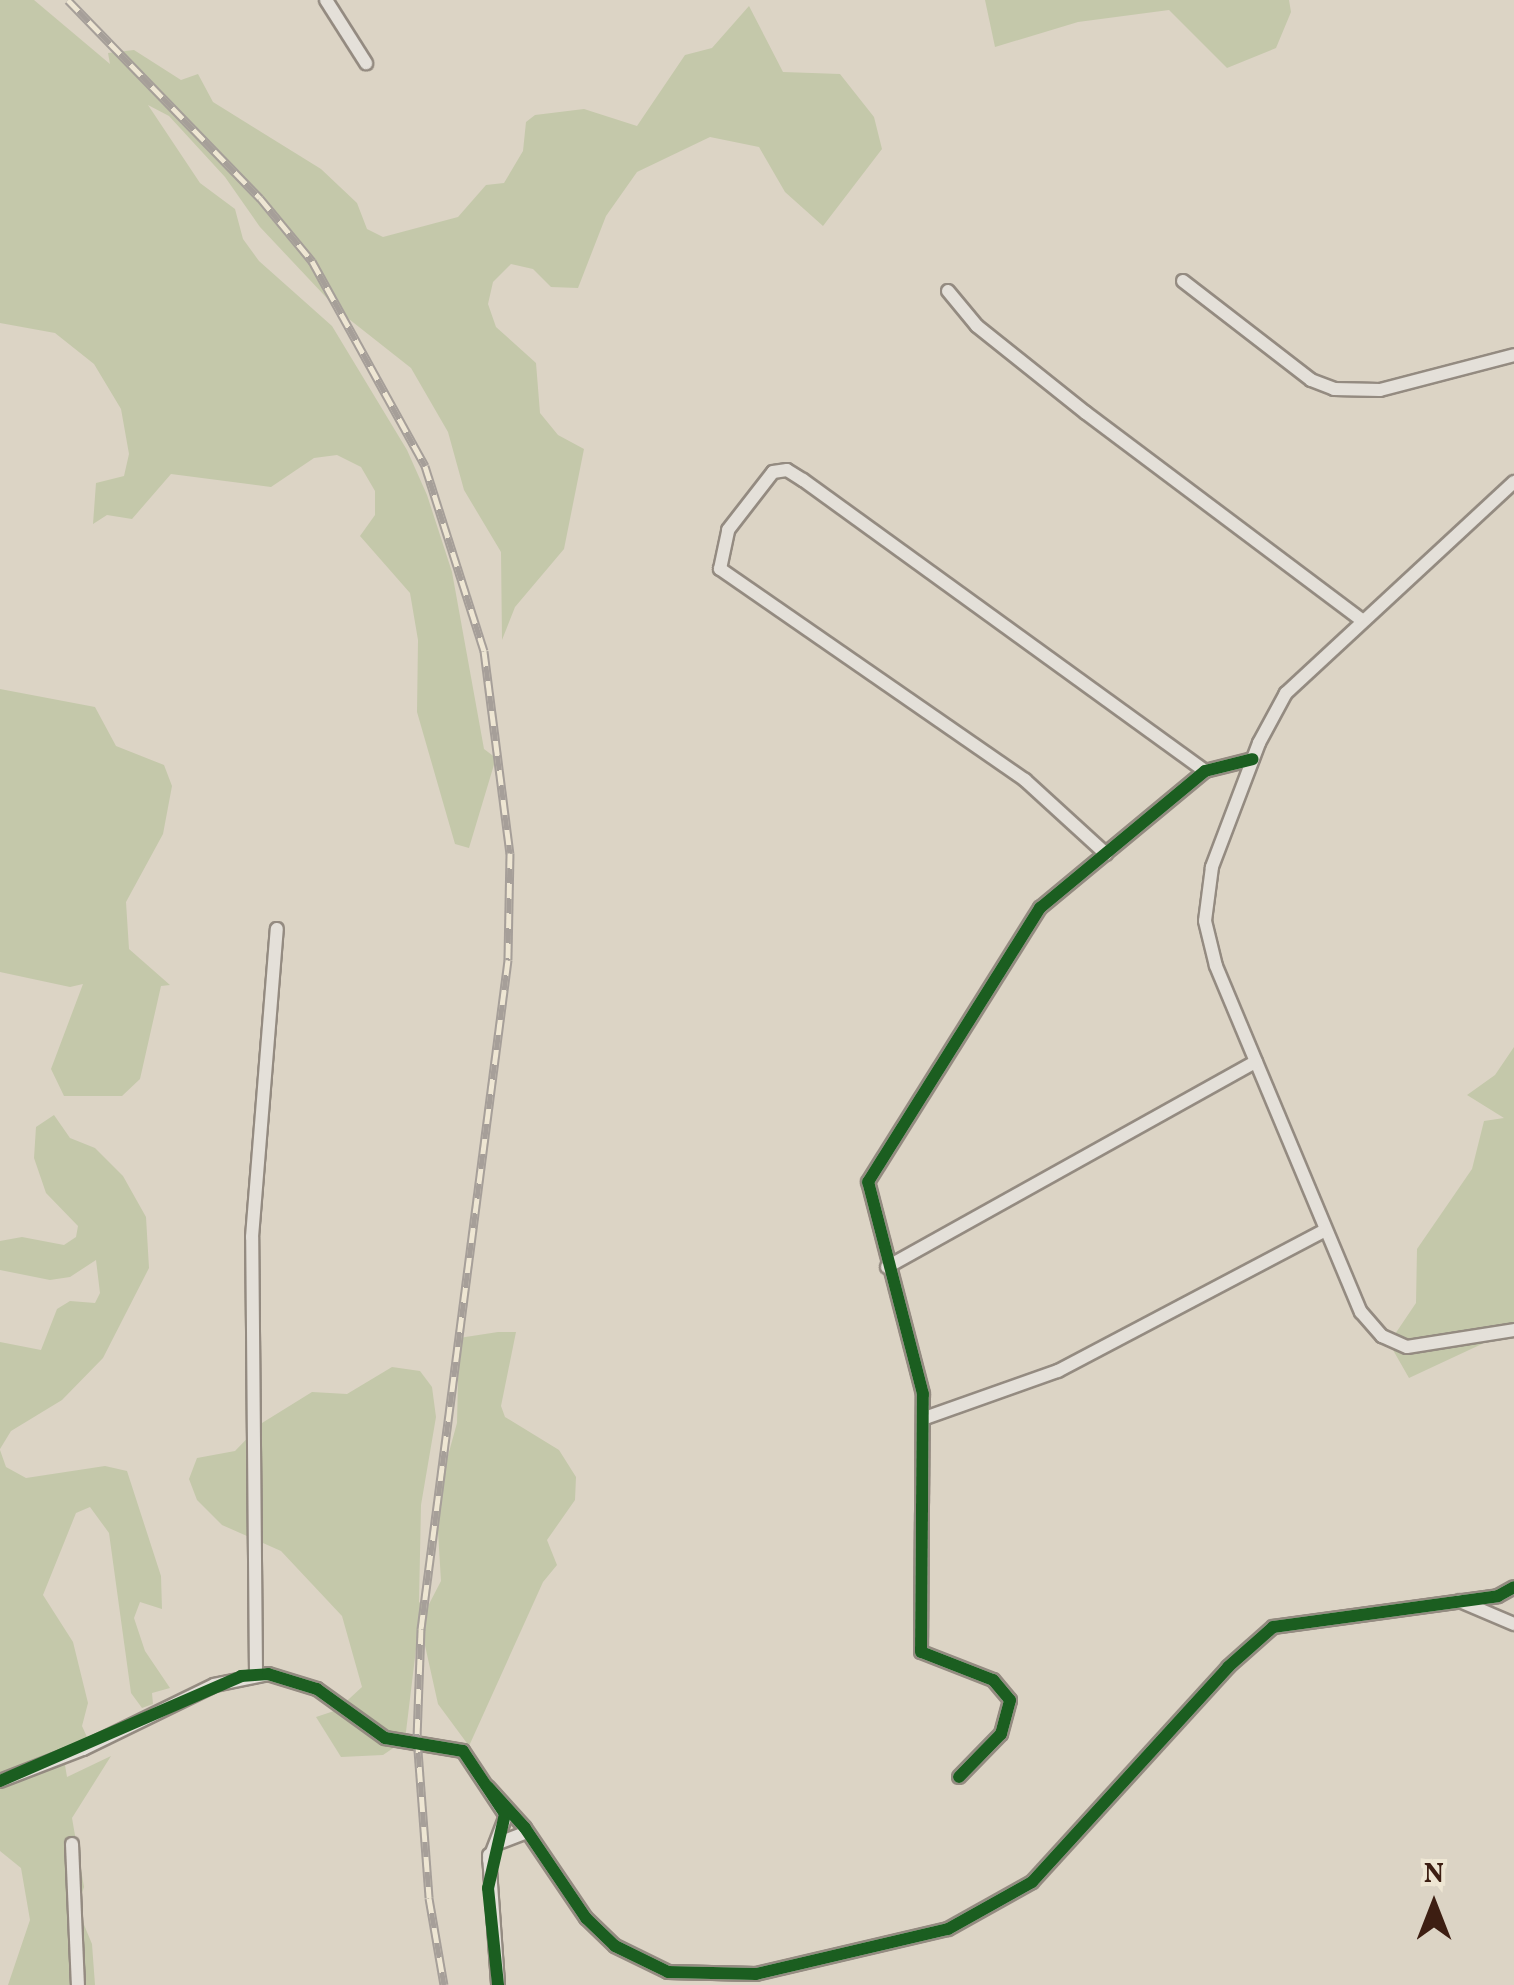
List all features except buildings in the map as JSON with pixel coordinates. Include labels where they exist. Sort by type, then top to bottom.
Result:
[{"type":"street","points":[[326,0],[366,62]]},
{"type":"street","points":[[1183,281],[1311,380],[1334,389],[1380,390],[1514,356]]},
{"type":"street","points":[[948,292],[977,326],[1086,414],[1363,621]]},
{"type":"street","points":[[1106,854],[1024,780],[720,568],[728,530],[773,472],[786,470],[803,480],[1205,771]]},
{"type":"street","points":[[1514,482],[1286,693],[1253,759],[1212,867],[1205,921],[1256,1062],[1361,1312],[1382,1336],[1415,1347],[1514,1330]]},
{"type":"street","points":[[959,1777],[1002,1734],[1010,1700],[993,1680],[921,1652],[925,1418],[868,1182],[1030,920],[1205,771],[1253,759]]},
{"type":"street","points":[[256,1674],[252,1237],[277,928]]},
{"type":"street","points":[[887,1266],[1256,1062]]},
{"type":"street","points":[[925,1418],[1058,1370],[1324,1230]]},
{"type":"street","points":[[1498,1596],[1514,1586]]},
{"type":"street","points":[[0,1781],[83,1750],[214,1684],[256,1674],[317,1689],[385,1738],[455,1746],[527,1832],[601,1934],[668,1972],[756,1974],[948,1929],[1032,1882],[1228,1667],[1273,1627],[1514,1596]]},
{"type":"street","points":[[1460,1600],[1514,1624]]},
{"type":"street","points":[[486,1785],[499,1819],[496,1844],[489,1860]]},
{"type":"street","points":[[499,1819],[527,1832]]},
{"type":"street","points":[[498,1985],[489,1860],[499,1819]]},
{"type":"street","points":[[496,1844],[527,1832]]},
{"type":"street","points":[[72,1844],[78,1985]]},
{"type":"green space","points":[[0,0],[34,0],[110,64],[108,53],[134,50],[181,80],[198,74],[213,102],[321,169],[357,203],[367,229],[383,237],[458,217],[486,185],[504,183],[523,151],[526,122],[535,115],[584,109],[637,126],[685,55],[712,48],[749,6],[783,72],[840,74],[874,117],[882,149],[823,226],[785,192],[759,147],[710,137],[637,172],[606,216],[578,288],[551,287],[533,269],[511,264],[493,282],[488,304],[496,327],[536,363],[540,413],[558,435],[584,449],[564,549],[515,607],[502,640],[501,552],[464,490],[448,432],[411,368],[340,312],[260,227],[225,177],[169,116],[148,105],[200,183],[235,209],[243,239],[259,261],[332,326],[407,450],[427,495],[452,572],[484,749],[496,758],[469,848],[455,844],[417,712],[418,640],[410,593],[360,536],[375,515],[375,491],[361,467],[337,455],[314,458],[271,487],[171,474],[132,519],[107,515],[93,524],[96,483],[124,476],[129,454],[121,409],[94,364],[55,333],[0,323]]},
{"type":"green space","points":[[985,0],[1289,0],[1291,12],[1276,48],[1227,68],[1169,10],[1078,22],[995,47]]},
{"type":"green space","points":[[0,689],[95,707],[116,746],[164,765],[172,786],[163,834],[126,902],[129,949],[170,985],[161,986],[140,1079],[122,1096],[64,1096],[51,1069],[83,984],[70,987],[0,972]]},
{"type":"green space","points":[[1514,1047],[1514,1329],[1409,1378],[1389,1343],[1416,1303],[1417,1249],[1472,1169],[1484,1121],[1504,1118],[1467,1095],[1495,1075]]},
{"type":"green space","points":[[54,1115],[70,1138],[95,1148],[123,1176],[146,1217],[149,1268],[103,1358],[62,1400],[11,1431],[0,1449],[0,1342],[41,1350],[57,1309],[70,1301],[95,1303],[100,1293],[96,1260],[70,1277],[50,1280],[0,1270],[0,1241],[22,1237],[64,1245],[76,1237],[78,1226],[46,1193],[34,1158],[36,1127]]},
{"type":"green space","points":[[516,1332],[501,1406],[505,1417],[559,1450],[576,1477],[575,1500],[547,1540],[557,1565],[543,1582],[469,1746],[438,1704],[424,1641],[416,1649],[405,1740],[383,1755],[341,1757],[316,1717],[337,1710],[362,1687],[342,1616],[281,1551],[222,1525],[197,1500],[189,1479],[197,1458],[235,1451],[262,1423],[312,1392],[347,1394],[392,1367],[420,1371],[432,1387],[436,1417],[421,1505],[419,1602],[427,1608],[441,1581],[436,1499],[457,1423],[459,1338]]},
{"type":"green space","points":[[0,1450],[6,1467],[26,1478],[105,1466],[127,1471],[161,1576],[162,1609],[140,1602],[134,1618],[145,1651],[170,1688],[152,1693],[153,1704],[142,1708],[131,1693],[109,1533],[90,1507],[76,1513],[43,1595],[73,1642],[88,1703],[82,1726],[87,1737],[65,1765],[67,1777],[111,1756],[72,1818],[84,1887],[77,1908],[92,1944],[95,1985],[8,1985],[30,1920],[21,1868],[0,1851]]},
{"type":"railway","points":[[68,0],[260,198],[312,261],[425,466],[484,651],[510,853],[508,960],[421,1629],[417,1737],[429,1898],[444,1985]]},
{"type":"cycle path","points":[[959,1777],[1001,1734],[1010,1700],[993,1680],[921,1652],[923,1394],[868,1182],[1040,908],[1205,771],[1253,759]]},
{"type":"cycle path","points":[[488,1787],[525,1828],[586,1918],[615,1946],[668,1972],[756,1974],[948,1929],[1032,1882],[1228,1667],[1273,1627],[1498,1596],[1514,1587]]},
{"type":"cycle path","points":[[0,1781],[241,1676],[268,1674],[317,1689],[385,1738],[463,1751],[505,1814],[488,1888],[498,1985]]}]
